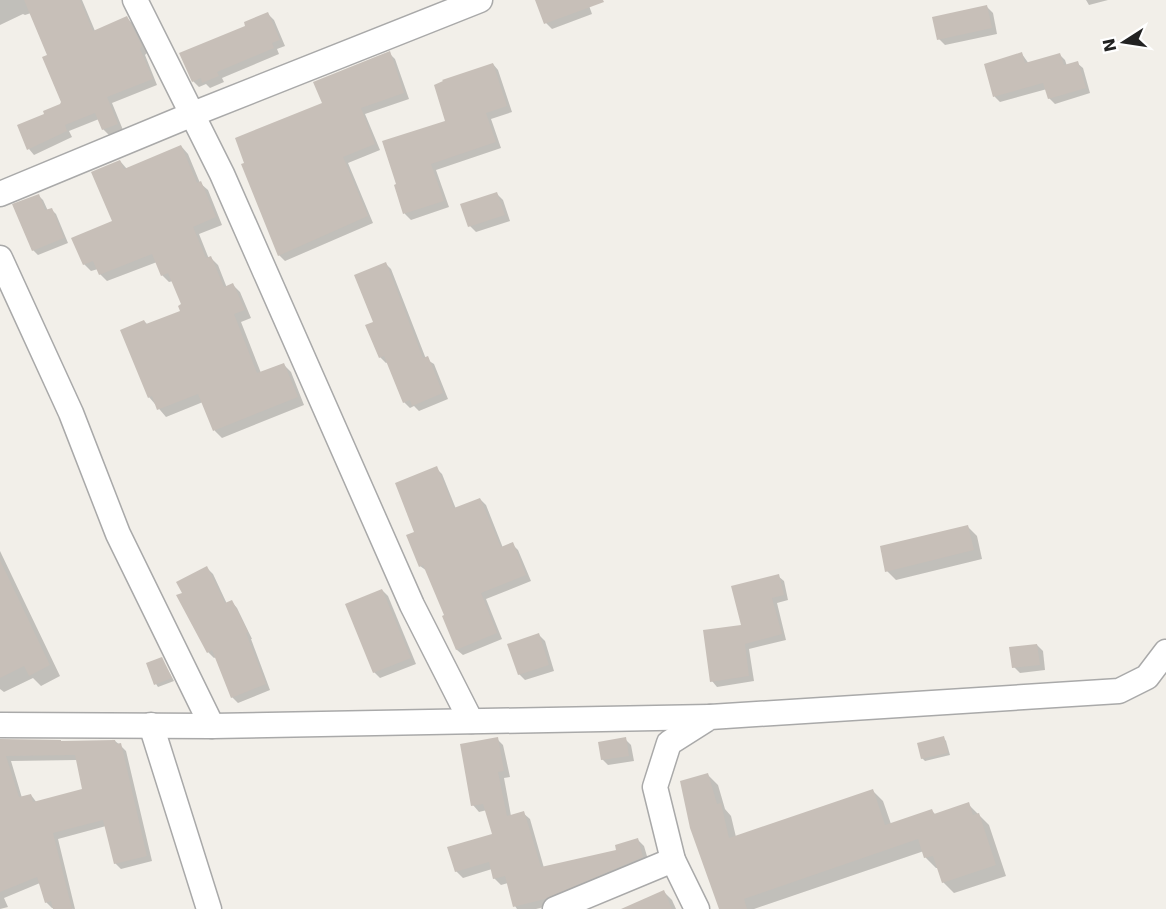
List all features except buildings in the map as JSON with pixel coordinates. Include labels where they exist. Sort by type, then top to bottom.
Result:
[{"type":"street","points":[[135,0],[222,174],[412,605],[471,721]]},
{"type":"street","points":[[0,194],[193,114],[480,0]]},
{"type":"street","points":[[0,258],[71,413],[118,534],[212,726]]},
{"type":"street","points":[[0,725],[212,726],[710,717],[1119,691],[1156,676],[1166,652]]},
{"type":"street","points":[[697,909],[673,860],[655,787],[669,743],[710,717]]},
{"type":"street","points":[[151,725],[209,909]]},
{"type":"street","points":[[555,909],[673,860]]}]
